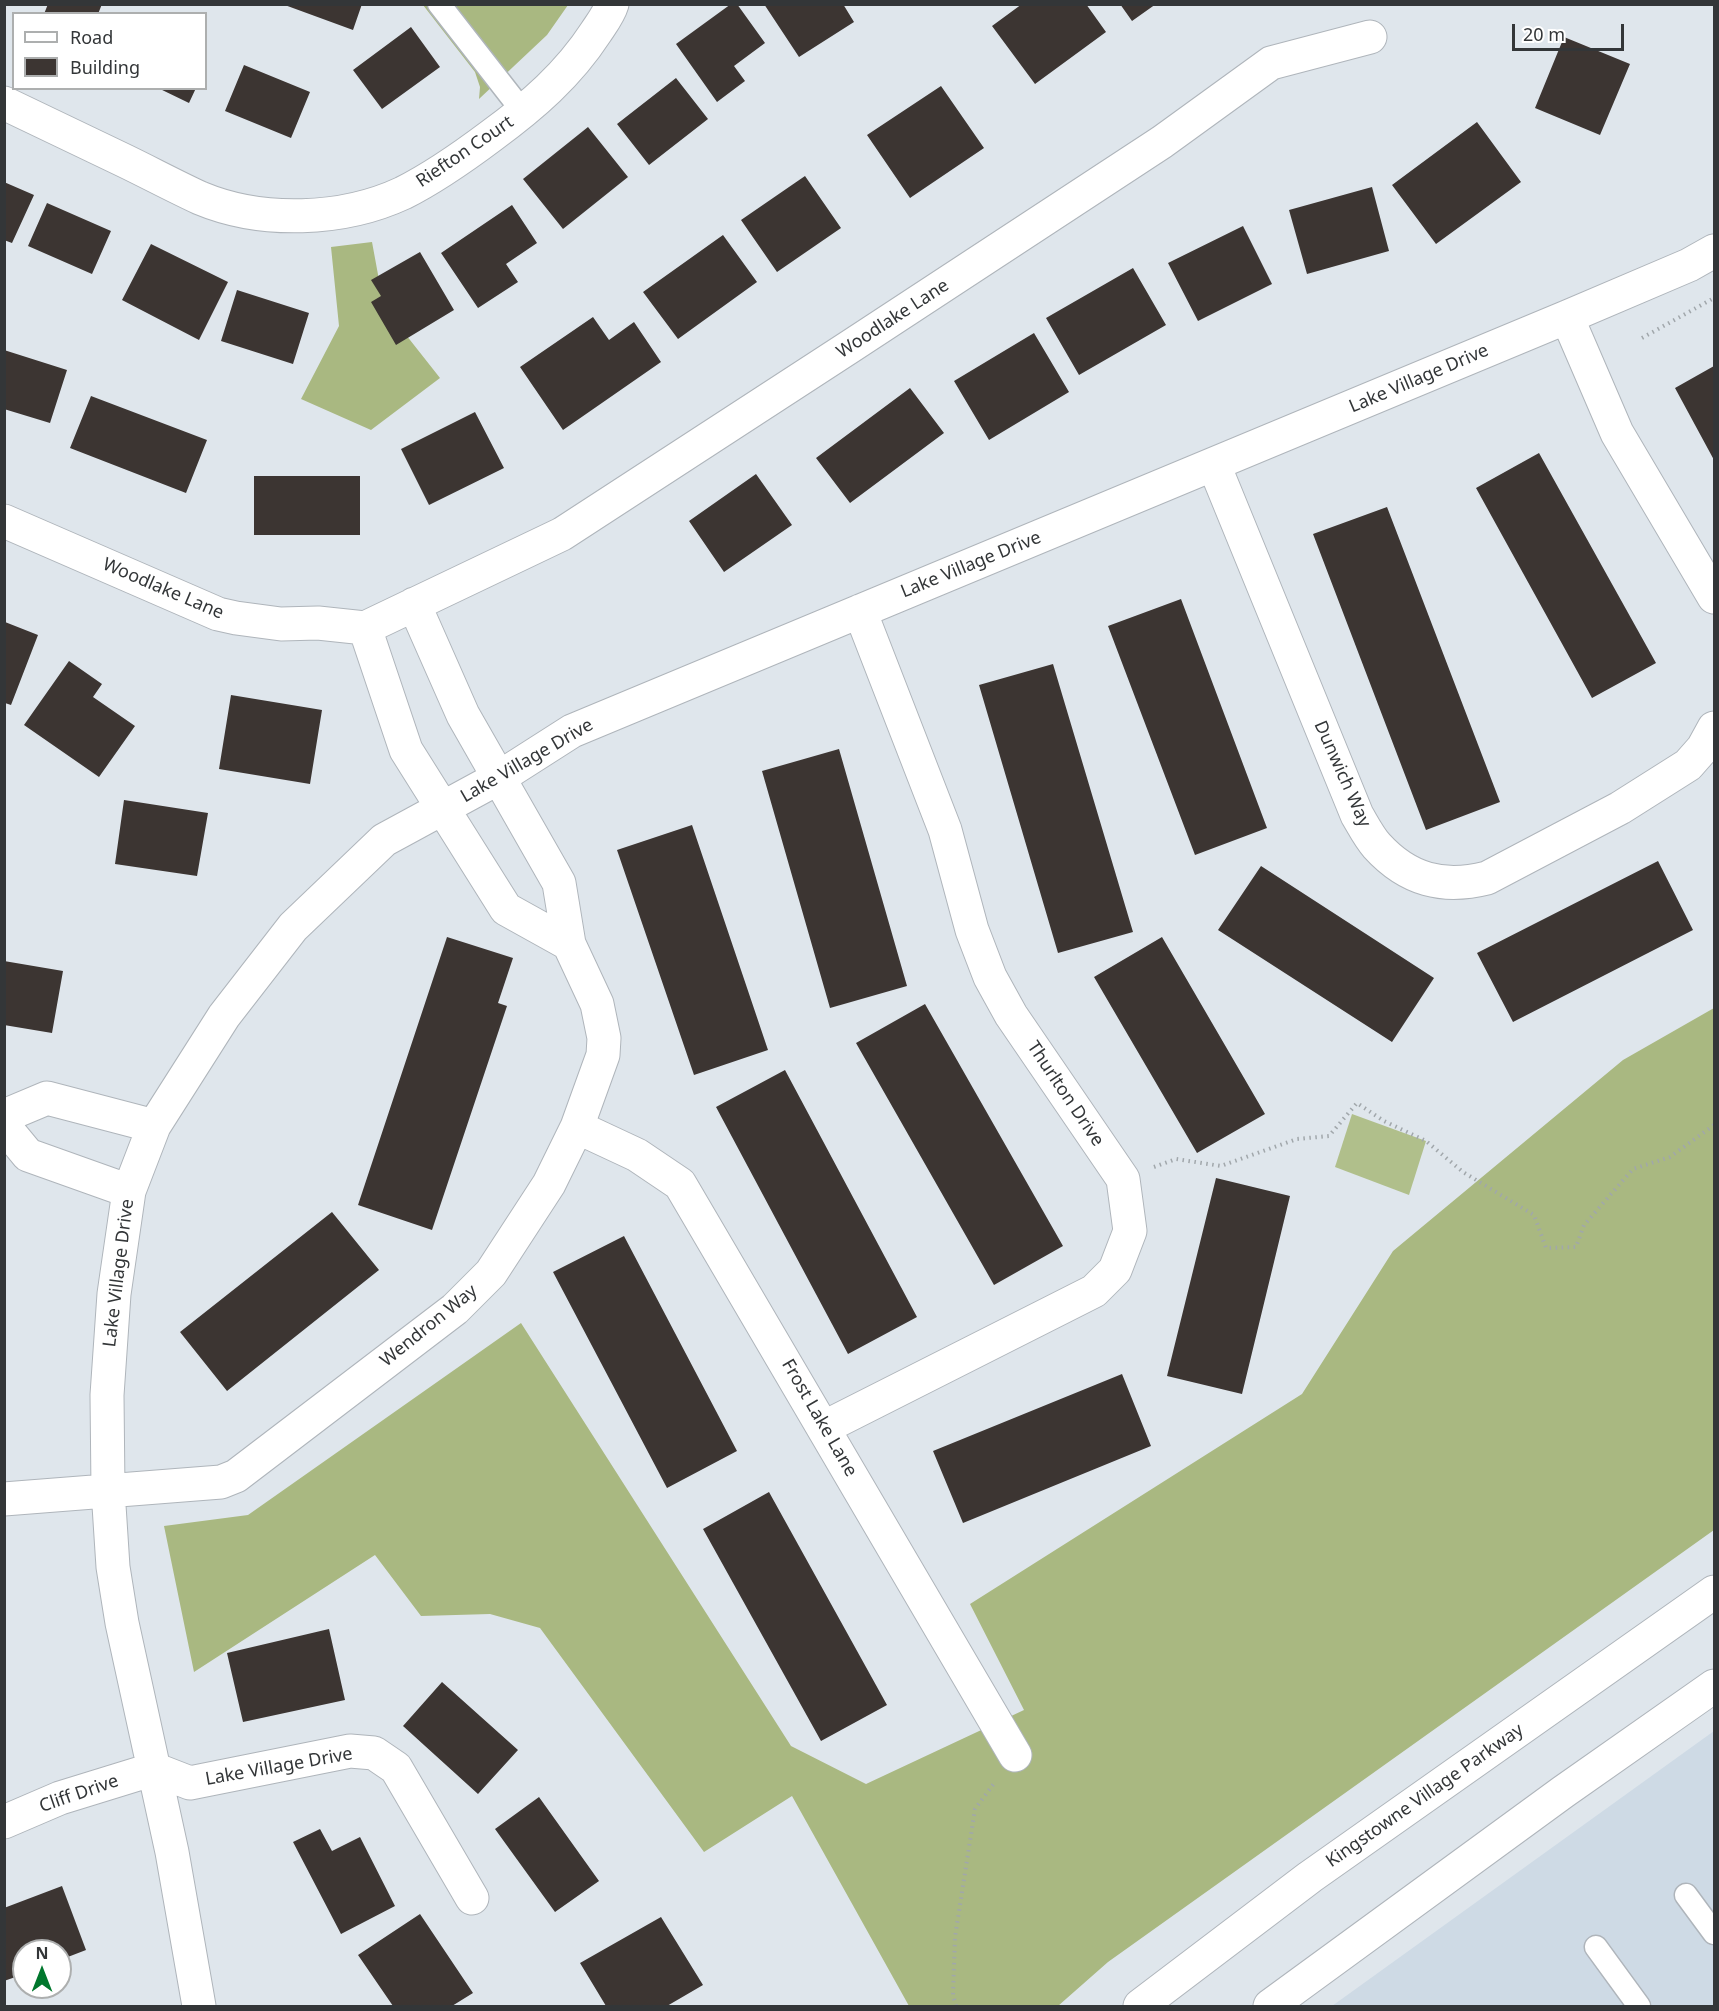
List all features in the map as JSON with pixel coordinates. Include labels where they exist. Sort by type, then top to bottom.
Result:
[{"type":"street","name":"Riefton Court","points":[[4,102],[202,198],[245,211],[285,215],[345,211],[377,203],[443,172],[524,112],[560,79],[583,53],[612,4]]},
{"type":"street","name":"Woodlake Lane","points":[[4,521],[218,614],[281,624],[318,623],[365,627],[562,534],[1162,142],[1271,63],[1370,37]]},
{"type":"street","name":"Lake Village Drive","points":[[198,2007],[172,1852],[122,1623],[113,1567],[108,1490],[107,1395],[114,1294],[129,1191],[154,1126],[224,1016],[293,927],[384,840],[500,777],[572,731],[1567,317],[1689,265],[1714,251]]},
{"type":"street","points":[[1567,317],[1617,434],[1714,597]]},
{"type":"street","name":"Dunwich Way","points":[[1214,465],[1357,815],[1376,844],[1392,860],[1419,876],[1440,882],[1465,883],[1487,878],[1620,808],[1688,765],[1703,748],[1714,728]]},
{"type":"street","points":[[414,604],[463,715],[500,777]]},
{"type":"street","name":"Thurlton Drive","points":[[825,1427],[1094,1291],[1115,1270],[1130,1232],[1123,1179],[1011,1015],[990,977],[972,930],[945,830],[860,611]]},
{"type":"street","points":[[365,627],[406,750],[442,810],[506,909],[569,944]]},
{"type":"street","name":"Wendron Way","points":[[4,1498],[221,1482],[236,1476],[455,1309],[490,1273],[549,1184],[577,1127],[603,1055],[604,1038],[597,1004],[569,944],[559,882],[500,777]]},
{"type":"street","points":[[4,1116],[47,1098],[154,1126]]},
{"type":"street","points":[[4,1126],[28,1155],[129,1191]]},
{"type":"street","name":"Frost Lake Lane","points":[[577,1127],[637,1155],[680,1184],[1016,1755]]},
{"type":"street","name":"Kingstowne Village Parkway","points":[[1140,2007],[1311,1877],[1714,1592]]},
{"type":"street","points":[[1270,2007],[1563,1792],[1714,1686]]},
{"type":"street","name":"Lake Village Drive","points":[[154,1769],[190,1782],[350,1751],[374,1753],[396,1768],[472,1898]]},
{"type":"street","name":"Cliff Drive","points":[[4,1822],[60,1798],[154,1769]]},
{"type":"lane","points":[[439,4],[524,112]]},
{"type":"lane","points":[[1686,1895],[1714,1933]]},
{"type":"lane","points":[[1596,1947],[1639,2007]]},
{"type":"path","points":[[1642,338],[1714,298]]},
{"type":"path","points":[[1123,1179],[1176,1159],[1221,1166],[1297,1139],[1329,1136],[1357,1103],[1384,1121],[1426,1141],[1463,1172],[1534,1215],[1546,1248],[1576,1247],[1584,1225],[1633,1169],[1670,1157],[1714,1125]]},
{"type":"path","points":[[956,2007],[953,1995],[955,1937],[975,1809],[1016,1755]]},
{"type":"shaded area","points":[[1714,1731],[1714,2006],[1332,2006]]},
{"type":"green space","points":[[423,5],[568,5],[547,35],[479,99],[480,87],[475,72]]},
{"type":"green space","points":[[372,242],[384,307],[440,378],[371,430],[301,399],[339,326],[331,247]]},
{"type":"green space","points":[[1714,1008],[1714,1530],[1108,1962],[1058,2006],[909,2006],[792,1796],[704,1852],[540,1628],[490,1614],[421,1616],[375,1555],[194,1672],[164,1526],[248,1515],[521,1323],[791,1746],[866,1784],[1024,1710],[970,1604],[1302,1394],[1393,1251],[1623,1060]]},
{"type":"green space","points":[[1352,1114],[1426,1141],[1409,1195],[1335,1167]]},
{"type":"building","points":[[48,4],[102,4],[99,12],[45,12]]},
{"type":"building","points":[[282,4],[362,4],[353,30]]},
{"type":"building","points":[[731,4],[737,4],[765,43],[734,66],[745,81],[717,102],[676,44]]},
{"type":"building","points":[[764,4],[843,4],[854,22],[799,57]]},
{"type":"building","points":[[1022,4],[1086,4],[1106,32],[1035,84],[992,26]]},
{"type":"building","points":[[1120,4],[1156,4],[1132,21]]},
{"type":"building","points":[[411,27],[440,67],[382,109],[353,70]]},
{"type":"building","points":[[1564,37],[1630,64],[1600,135],[1535,108]]},
{"type":"building","points":[[244,65],[310,92],[291,138],[225,111]]},
{"type":"building","points":[[676,78],[708,119],[649,165],[617,124]]},
{"type":"building","points":[[941,86],[984,148],[910,198],[867,135]]},
{"type":"building","points":[[162,90],[195,90],[189,103]]},
{"type":"building","points":[[1477,122],[1521,182],[1436,244],[1392,185]]},
{"type":"building","points":[[588,127],[628,177],[563,229],[523,179]]},
{"type":"building","points":[[805,176],[841,228],[777,272],[741,220]]},
{"type":"building","points":[[4,182],[34,195],[12,243],[4,240]]},
{"type":"building","points":[[1372,187],[1389,251],[1307,274],[1289,210]]},
{"type":"building","points":[[47,203],[111,231],[92,274],[28,246]]},
{"type":"building","points":[[512,205],[537,243],[506,264],[518,282],[478,308],[441,253]]},
{"type":"building","points":[[1243,226],[1272,284],[1198,321],[1168,263]]},
{"type":"building","points":[[723,235],[757,282],[678,339],[643,292]]},
{"type":"building","points":[[151,244],[228,282],[199,340],[122,300]]},
{"type":"building","points":[[420,252],[454,310],[396,345],[371,302],[381,296],[371,280]]},
{"type":"building","points":[[1133,268],[1166,325],[1079,375],[1046,318]]},
{"type":"building","points":[[237,290],[309,313],[293,364],[221,341]]},
{"type":"building","points":[[593,317],[609,340],[634,322],[661,362],[563,430],[520,367]]},
{"type":"building","points":[[1034,333],[1069,392],[989,440],[954,381]]},
{"type":"building","points":[[4,350],[67,370],[50,423],[4,409]]},
{"type":"building","points":[[1714,366],[1714,460],[1675,388]]},
{"type":"building","points":[[910,388],[944,433],[850,503],[816,458]]},
{"type":"building","points":[[91,396],[207,440],[186,493],[70,448]]},
{"type":"building","points":[[475,412],[504,468],[429,505],[401,449]]},
{"type":"building","points":[[1539,453],[1656,663],[1592,698],[1476,488]]},
{"type":"building","points":[[756,474],[792,525],[724,572],[689,521]]},
{"type":"building","points":[[254,476],[360,476],[360,535],[254,535]]},
{"type":"building","points":[[1387,507],[1500,802],[1426,830],[1313,534]]},
{"type":"building","points":[[1181,599],[1267,828],[1195,855],[1108,626]]},
{"type":"building","points":[[5,622],[38,635],[11,705],[5,703]]},
{"type":"building","points":[[69,661],[102,684],[93,697],[135,726],[99,777],[24,725]]},
{"type":"building","points":[[1053,664],[1133,932],[1058,953],[979,685]]},
{"type":"building","points":[[231,695],[322,710],[310,784],[219,769]]},
{"type":"building","points":[[839,749],[907,986],[830,1008],[762,771]]},
{"type":"building","points":[[124,800],[208,813],[197,876],[115,864]]},
{"type":"building","points":[[692,825],[768,1050],[694,1075],[617,850]]},
{"type":"building","points":[[1658,861],[1693,930],[1513,1022],[1477,953]]},
{"type":"building","points":[[1261,866],[1434,978],[1392,1042],[1218,930]]},
{"type":"building","points":[[447,937],[513,958],[498,1003],[507,1006],[432,1230],[358,1205]]},
{"type":"building","points":[[1162,937],[1265,1114],[1197,1153],[1094,977]]},
{"type":"building","points":[[4,961],[63,971],[52,1033],[4,1025]]},
{"type":"building","points":[[925,1004],[1063,1246],[994,1285],[856,1043]]},
{"type":"building","points":[[785,1070],[917,1317],[848,1354],[716,1107]]},
{"type":"building","points":[[1216,1178],[1290,1196],[1242,1394],[1167,1376]]},
{"type":"building","points":[[332,1212],[379,1270],[227,1391],[180,1332]]},
{"type":"building","points":[[624,1236],[737,1451],[667,1488],[553,1272]]},
{"type":"building","points":[[1122,1374],[1151,1446],[963,1523],[933,1451]]},
{"type":"building","points":[[769,1492],[887,1705],[821,1741],[703,1529]]},
{"type":"building","points":[[329,1629],[345,1700],[243,1722],[227,1653]]},
{"type":"building","points":[[442,1682],[518,1750],[478,1794],[403,1726]]},
{"type":"building","points":[[539,1797],[599,1881],[555,1912],[495,1829]]},
{"type":"building","points":[[320,1829],[332,1851],[360,1837],[395,1906],[341,1934],[293,1842]]},
{"type":"building","points":[[62,1886],[86,1950],[72,1955],[72,1939],[12,1939],[12,1978],[4,1981],[4,1908]]},
{"type":"building","points":[[420,1914],[473,1993],[452,2006],[393,2006],[358,1955]]},
{"type":"building","points":[[661,1917],[703,1985],[667,2006],[606,2006],[580,1963]]}]
